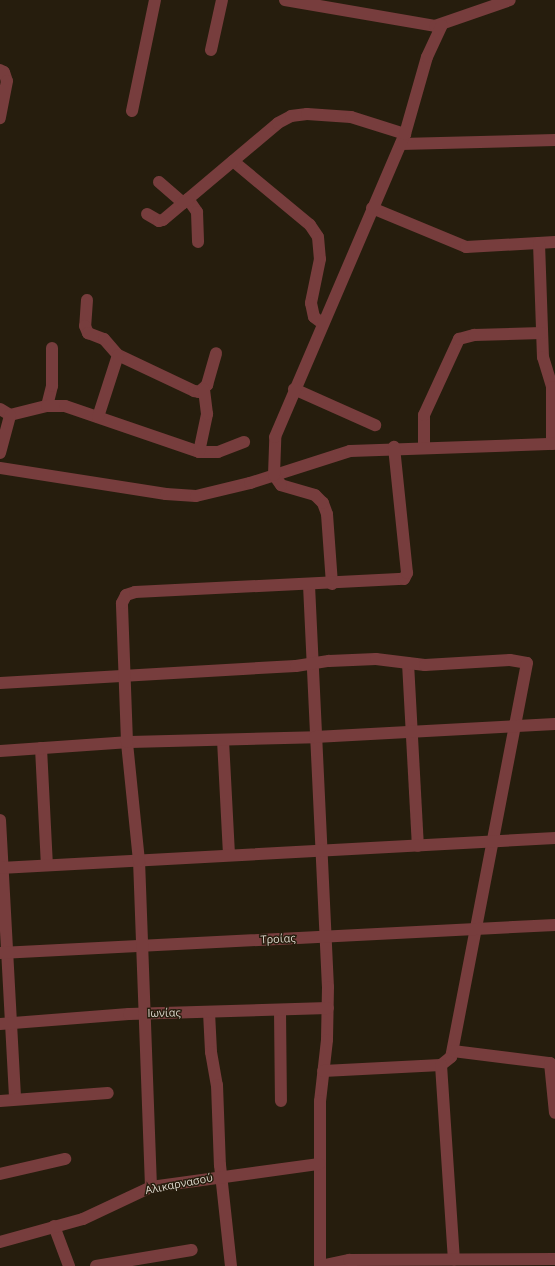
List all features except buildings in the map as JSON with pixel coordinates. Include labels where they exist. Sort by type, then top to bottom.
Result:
[{"type":"street","points":[[132,111],[155,0]]},
{"type":"street","points":[[211,50],[222,0]]},
{"type":"street","points":[[285,0],[422,25],[442,25],[510,0]]},
{"type":"street","points":[[332,584],[327,514],[323,503],[315,495],[281,485],[274,476],[275,437],[322,323],[403,139],[428,57],[442,25]]},
{"type":"street","points":[[0,70],[4,72],[7,81],[0,118]]},
{"type":"street","points":[[147,214],[161,221],[278,123],[300,114],[351,117],[403,139],[555,140]]},
{"type":"street","points":[[233,161],[310,225],[318,237],[320,259],[311,303],[314,317],[322,323]]},
{"type":"street","points":[[159,182],[186,201],[197,212],[198,242]]},
{"type":"street","points":[[372,208],[460,245],[555,242]]},
{"type":"street","points":[[0,468],[187,496],[210,493],[274,476],[343,452],[394,447],[553,444],[552,387],[543,357],[539,243]]},
{"type":"street","points":[[87,300],[86,330],[108,342],[118,355],[194,391],[204,389]]},
{"type":"street","points":[[424,446],[424,415],[460,339],[474,335],[542,333]]},
{"type":"street","points":[[47,406],[52,386],[52,348]]},
{"type":"street","points":[[199,452],[207,414],[204,389],[216,353]]},
{"type":"street","points":[[98,417],[118,355]]},
{"type":"street","points":[[294,389],[375,425]]},
{"type":"street","points":[[0,453],[5,412],[47,406],[65,406],[199,452],[218,452],[244,442]]},
{"type":"street","points":[[151,1187],[139,860],[127,742],[123,675],[122,603],[126,596],[135,592],[332,584],[404,579],[407,573],[394,447]]},
{"type":"street","points":[[309,585],[328,1008],[323,1070],[319,1164],[320,1266],[354,1263],[454,1260],[555,1259]]},
{"type":"street","points":[[0,683],[376,659],[408,663],[510,660],[527,663],[453,1051],[441,1065],[454,1260]]},
{"type":"street","points":[[408,663],[418,846]]},
{"type":"street","points":[[0,751],[127,742],[315,738],[555,724]]},
{"type":"street","points":[[223,740],[229,855]]},
{"type":"street","points":[[41,748],[47,865]]},
{"type":"street","points":[[0,820],[6,1024],[15,1099]]},
{"type":"street","points":[[1,868],[555,838]]},
{"type":"street","name":"Τροίας","points":[[4,953],[555,925]]},
{"type":"street","name":"Ιωνίας","points":[[6,1024],[145,1014],[280,1011],[328,1008]]},
{"type":"street","points":[[280,1011],[281,1101]]},
{"type":"street","points":[[209,1012],[211,1052],[217,1085],[221,1176],[231,1266]]},
{"type":"street","points":[[453,1051],[550,1063],[555,1113]]},
{"type":"street","points":[[323,1070],[441,1065]]},
{"type":"street","points":[[0,1101],[108,1093]]},
{"type":"street","points":[[0,1174],[65,1159]]},
{"type":"street","name":"Αλικαρνασού","points":[[0,1242],[92,1216],[151,1187],[221,1176],[319,1164]]},
{"type":"street","points":[[54,1226],[69,1266]]},
{"type":"street","points":[[96,1266],[192,1250]]}]
